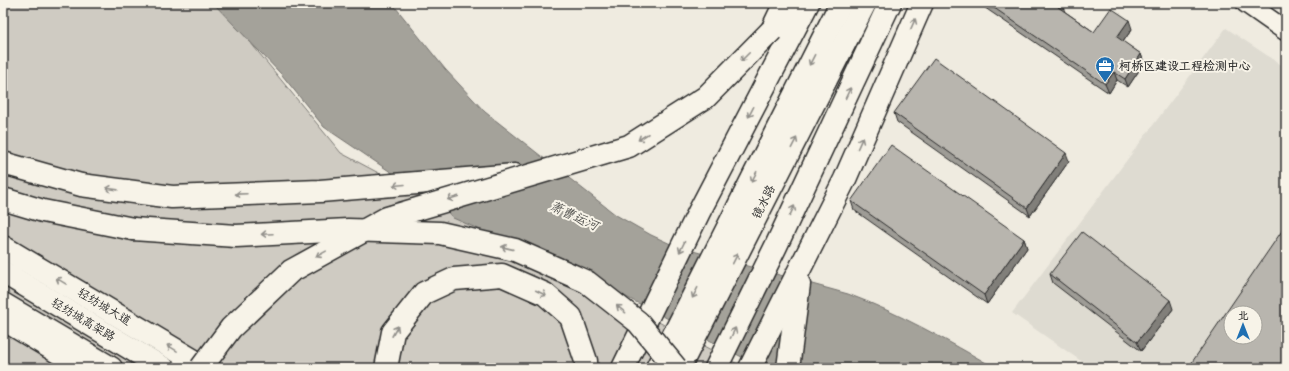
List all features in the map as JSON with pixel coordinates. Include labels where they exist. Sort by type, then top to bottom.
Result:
[{"type":"main road","points":[[201,368],[231,328],[291,271],[387,218],[629,146],[706,97],[772,30],[785,3]]},
{"type":"main road","points":[[628,359],[699,212],[808,3]]},
{"type":"main road","points":[[657,368],[841,3]]},
{"type":"main road","name":"镜水路","points":[[679,368],[865,3]]},
{"type":"main road","points":[[716,368],[776,246],[890,3]]},
{"type":"main road","points":[[750,368],[845,179],[922,3]]},
{"type":"main road","points":[[3,163],[81,184],[172,197],[320,191],[536,173]]},
{"type":"main road","points":[[3,199],[43,211],[132,229],[236,236],[348,230],[440,233],[514,250],[587,282],[638,322],[676,368]]},
{"type":"main road","name":"轻纺城大道","points":[[3,247],[206,368]]},
{"type":"main road","points":[[788,368],[801,267]]},
{"type":"main road","name":"轻纺城高架路","points":[[3,272],[163,368]]},
{"type":"main road","points":[[386,368],[393,332],[424,293],[454,279],[502,275],[545,294],[571,317],[586,361],[586,368]]},
{"type":"main road","points":[[8,312],[84,368]]},
{"type":"main road","points":[[8,312],[100,368]]},
{"type":"main road","points":[[8,312],[111,368]]},
{"type":"street","points":[[1246,3],[1286,31]]},
{"type":"shaded area","points":[[3,3],[218,3],[341,153],[745,368],[3,368]]},
{"type":"shaded area","points":[[1226,28],[1286,68],[1286,368],[1091,368],[1012,313]]},
{"type":"water","name":"萧曹运河","points":[[213,3],[392,3],[445,69],[485,112],[616,215],[651,235],[675,246],[848,294],[923,328],[995,368],[763,368],[578,272],[453,218],[444,208],[324,127],[282,75]]},
{"type":"building","points":[[987,3],[1061,3],[1058,7],[1094,32],[1111,8],[1129,20],[1117,37],[1141,54],[1125,79],[1114,72],[1105,84]]},
{"type":"building","points":[[934,58],[1066,153],[1027,208],[894,113]]},
{"type":"building","points":[[891,145],[1024,239],[984,295],[851,201]]},
{"type":"building","points":[[1286,225],[1286,368],[1188,368],[1223,317],[1223,345],[1263,345],[1263,305],[1231,305]]},
{"type":"building","points":[[1082,232],[1170,300],[1137,342],[1050,274]]},
{"type":"place","name":"柯桥区建设工程检测中心","points":[[1105,83]]}]
